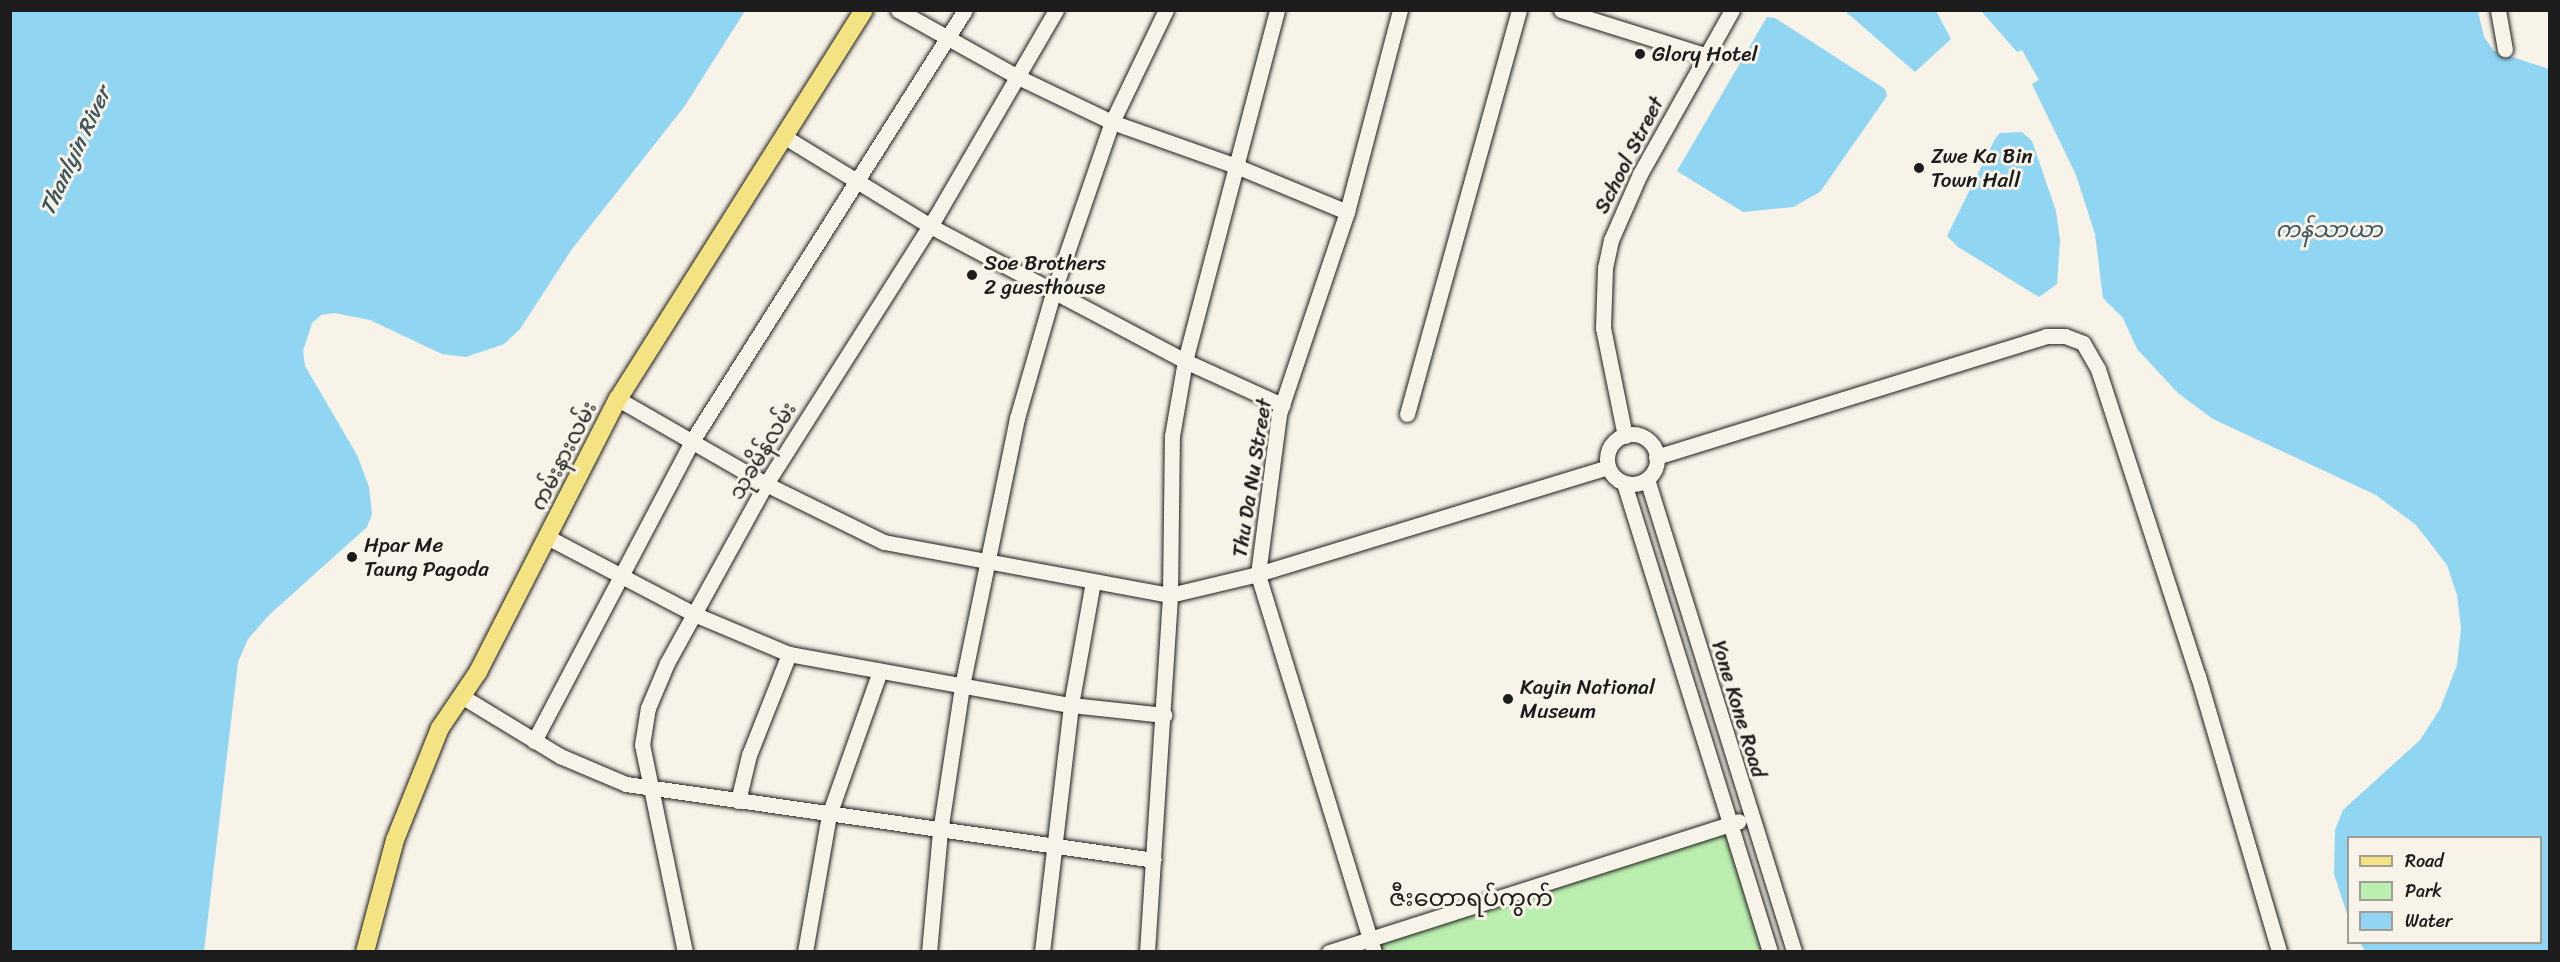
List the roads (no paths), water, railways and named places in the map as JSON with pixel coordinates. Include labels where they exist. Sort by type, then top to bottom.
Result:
[{"type":"main road","name":"ကမ်းနားလမ်း","points":[[365,951],[395,840],[440,728],[463,697],[549,538],[618,399],[864,10]]},
{"type":"street","points":[[898,10],[1018,77],[1112,122],[1236,165],[1347,212]]},
{"type":"street","points":[[534,741],[692,441],[965,10]]},
{"type":"street","name":"သုခမိန်လမ်း","points":[[686,951],[649,787],[642,745],[648,708],[694,614],[766,484],[930,226],[1056,10]]},
{"type":"street","points":[[929,951],[940,832],[962,686],[1017,418],[1054,290],[1112,122],[1166,10]]},
{"type":"street","points":[[1147,951],[1170,595],[1172,436],[1185,361],[1277,10]]},
{"type":"street","name":"Thu Da Nu Street","points":[[1372,946],[1258,574],[1282,405],[1347,212],[1400,10]]},
{"type":"street","points":[[1407,414],[1518,10]]},
{"type":"street","points":[[1561,10],[1705,55]]},
{"type":"street","name":"School Street","points":[[1624,436],[1603,328],[1605,268],[1620,215],[1705,55],[1732,10]]},
{"type":"street","points":[[2498,10],[2505,49]]},
{"type":"street","points":[[785,136],[930,226],[1185,361],[1282,405]]},
{"type":"street","points":[[1656,456],[2046,336],[2066,336],[2083,343],[2098,369],[2194,664],[2278,951]]},
{"type":"street","points":[[618,399],[766,484],[884,542],[987,564],[1170,595],[1258,574],[1608,466]]},
{"type":"street","points":[[1624,483],[1647,479],[1656,465],[1656,456],[1649,441],[1624,436],[1608,451],[1608,466],[1624,483],[1770,951]]},
{"type":"street","name":"Yone Kone Road","points":[[1647,479],[1794,951]]},
{"type":"street","points":[[549,538],[694,614],[789,654],[1071,705],[1164,715]]},
{"type":"street","points":[[1042,951],[1071,705],[1093,582]]},
{"type":"street","points":[[1674,644],[1695,638]]},
{"type":"street","points":[[738,801],[749,755],[789,654]]},
{"type":"street","points":[[805,951],[829,814],[880,671]]},
{"type":"street","points":[[463,697],[534,741],[602,775],[649,787],[940,832],[1154,860]]},
{"type":"street","points":[[1329,951],[1372,946],[1730,823],[1751,818]]},
{"type":"water","name":"Thanlyin River","points":[[10,11],[745,11],[684,107],[572,249],[520,329],[504,344],[466,357],[442,354],[370,320],[334,313],[321,315],[312,323],[303,351],[305,366],[357,455],[369,487],[372,514],[367,527],[269,615],[248,639],[238,662],[204,951],[11,951]]},
{"type":"water","points":[[1845,11],[1936,11],[1951,39],[1915,72]]},
{"type":"water","name":"ကန်သာယာ","points":[[1981,11],[2478,11],[2484,37],[2494,51],[2549,69],[2549,951],[2365,951],[2361,944],[2542,944],[2542,836],[2347,836],[2347,914],[2334,874],[2335,830],[2343,810],[2420,740],[2440,709],[2457,665],[2461,628],[2457,595],[2447,565],[2416,525],[2376,495],[2213,419],[2178,393],[2137,349],[2123,318],[2103,298],[2095,234],[2076,175],[2032,84],[2039,80],[2022,50],[2017,52]]},
{"type":"water","points":[[1767,17],[1775,18],[1885,89],[1887,96],[1820,192],[1793,207],[1743,212],[1677,171]]},
{"type":"water","points":[[2022,132],[2032,141],[2056,211],[2060,240],[2057,284],[2039,297],[1958,247],[1947,236],[1995,139],[2000,133]]},
{"type":"place","name":"Glory Hotel","points":[[1640,54]]},
{"type":"place","name":"Zwe Ka Bin Town Hall","points":[[1919,168]]},
{"type":"place","name":"Soe Brothers 2 guesthouse","points":[[972,275]]},
{"type":"place","name":"Hpar Me Taung Pagoda","points":[[352,557]]},
{"type":"place","name":"Kayin National Museum","points":[[1508,699]]},
{"type":"district","name":"ဇီးတောရပ်ကွက်","points":[[1471,899]]}]
